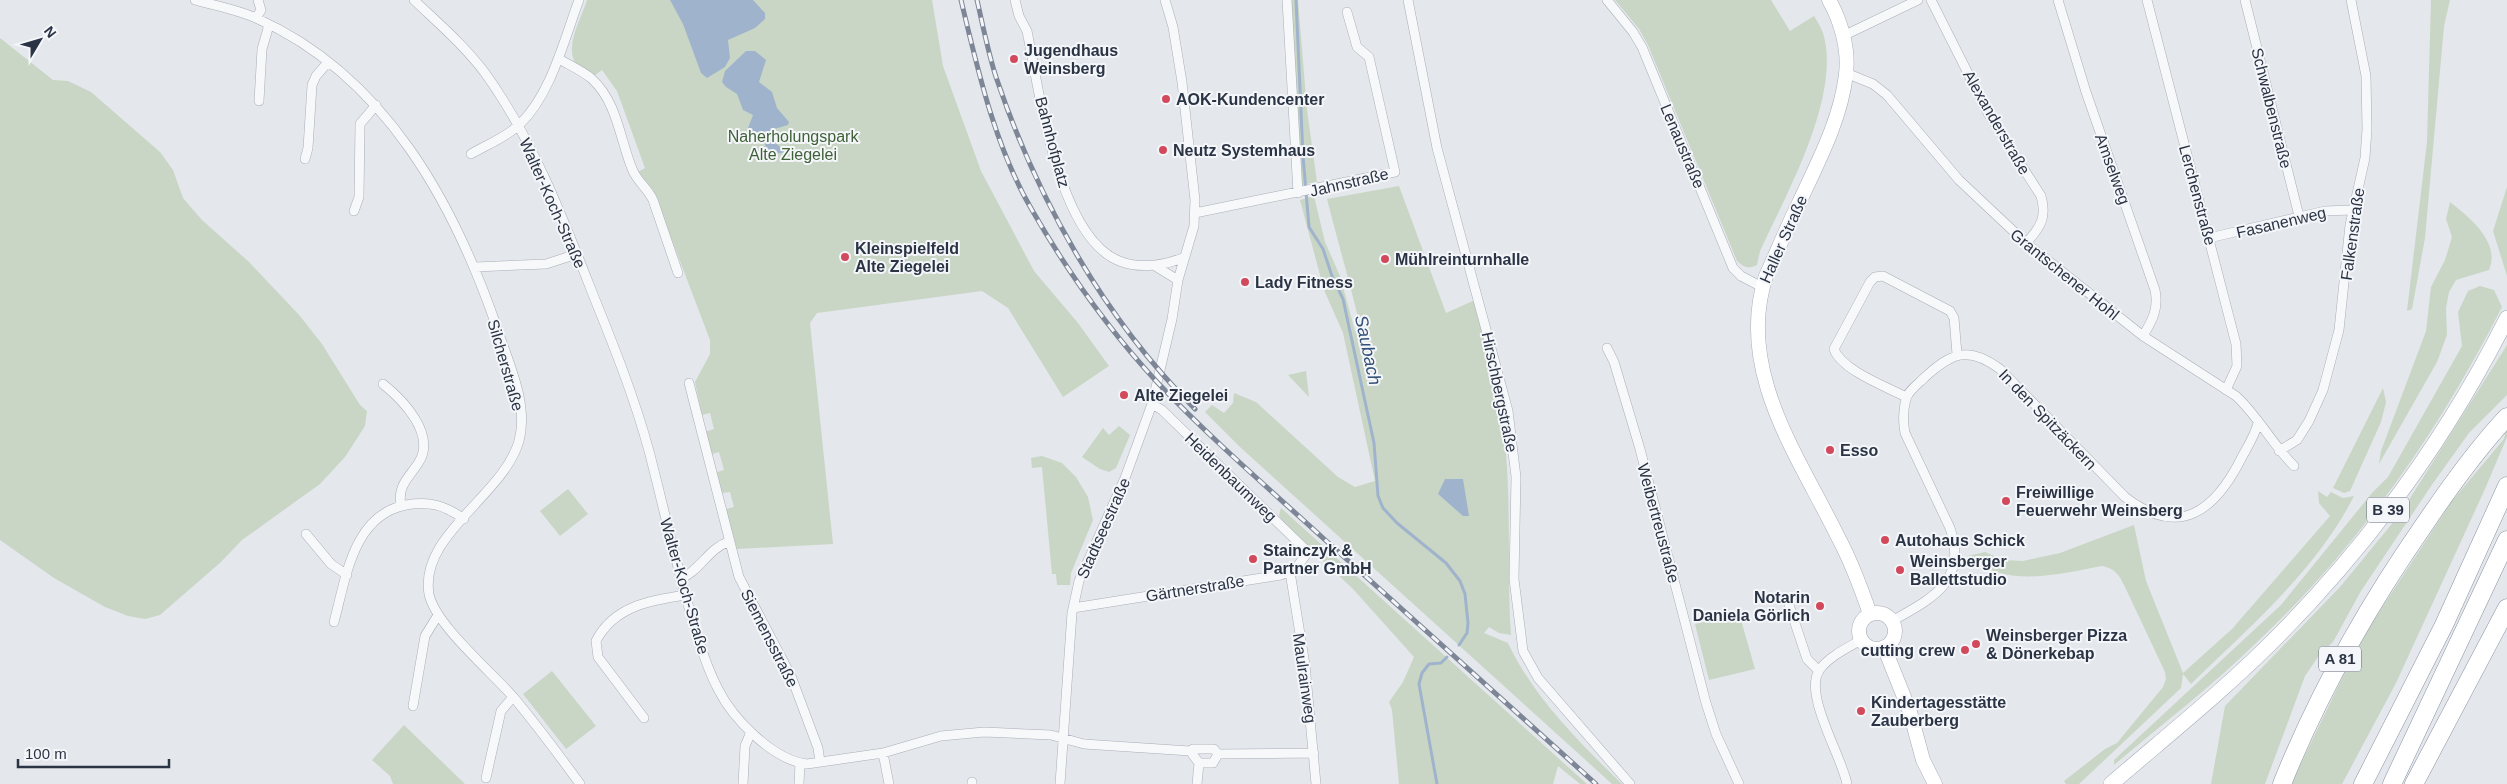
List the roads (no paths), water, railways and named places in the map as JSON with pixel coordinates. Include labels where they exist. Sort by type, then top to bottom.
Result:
[{"type":"highway","name":"A 81","points":[[2282,784],[2314,711],[2355,632],[2385,582],[2457,479],[2507,417]]},
{"type":"highway","points":[[2364,784],[2444,625],[2507,486]]},
{"type":"highway","points":[[2392,784],[2507,540]]},
{"type":"highway","points":[[2414,784],[2507,608]]},
{"type":"main road","name":"B 39","points":[[2111,784],[2241,671],[2279,635],[2345,564],[2397,498],[2452,417],[2507,318]]},
{"type":"street","name":"Silcherstraße","points":[[195,0],[256,18],[295,39],[328,62],[376,105],[408,145],[429,177],[475,267],[516,386],[522,416],[521,431],[512,459],[482,498],[438,548],[428,575],[429,593],[438,615],[513,697],[580,784]]},
{"type":"street","points":[[256,18],[261,10],[258,0]]},
{"type":"street","name":"Walter-Koch-Straße","points":[[414,0],[466,49],[480,67],[518,126],[577,254],[618,355],[637,412],[680,578],[711,677],[730,708],[751,732],[784,756],[800,763]]},
{"type":"street","points":[[471,154],[518,126],[528,116],[559,59],[579,0]]},
{"type":"street","name":"Bahnhofplatz","points":[[1015,0],[1019,16],[1027,31],[1050,144],[1059,176],[1086,230],[1099,247],[1113,258],[1131,265],[1155,266],[1185,258]]},
{"type":"street","name":"Stadtseestraße","points":[[1060,784],[1073,608],[1084,566],[1125,478],[1152,404],[1174,308],[1178,280],[1192,233],[1195,213],[1180,74],[1172,23],[1165,0]]},
{"type":"street","points":[[1287,0],[1305,192]]},
{"type":"street","name":"Hirschbergstraße","points":[[1408,0],[1437,148],[1508,411],[1516,477],[1514,579],[1523,651],[1538,678],[1630,784]]},
{"type":"street","name":"Lenaustraße","points":[[1607,0],[1625,21],[1642,47],[1733,268],[1741,276],[1762,287]]},
{"type":"street","name":"Haller Straße","points":[[1829,0],[1843,36],[1846,73],[1835,119],[1762,287],[1758,335],[1765,379],[1775,412],[1788,441],[1839,537],[1870,614]]},
{"type":"street","points":[[1843,36],[1918,0]]},
{"type":"street","name":"Alexanderstraße","points":[[1931,0],[1988,113],[2041,196],[2045,208],[2044,220],[2026,243]]},
{"type":"street","name":"Amselweg","points":[[2058,0],[2086,92],[2156,290],[2157,305],[2155,314],[2143,336]]},
{"type":"street","name":"Lerchenstraße","points":[[2147,0],[2238,356],[2234,376],[2226,390]]},
{"type":"street","name":"Schwalbenstraße","points":[[2245,0],[2299,216]]},
{"type":"street","name":"Falkenstraße","points":[[2279,451],[2290,446],[2302,432],[2323,390],[2334,357],[2343,303],[2352,210],[2365,158],[2368,104],[2361,46],[2351,0]]},
{"type":"street","name":"Jahnstraße","points":[[1195,213],[1305,192],[1395,172],[1369,57],[1357,47],[1347,12]]},
{"type":"street","points":[[259,102],[262,49],[269,24]]},
{"type":"street","points":[[559,59],[591,78],[602,89],[609,103],[634,173],[649,191],[653,200],[678,273]]},
{"type":"street","points":[[305,159],[308,148],[312,85],[316,76],[328,62]]},
{"type":"street","name":"Grantschener Hohl","points":[[1846,73],[1873,84],[1887,95],[1959,180],[2026,243],[2143,336],[2245,404],[2279,451],[2294,466]]},
{"type":"street","points":[[354,211],[359,197],[360,124],[376,105]]},
{"type":"street","name":"Fasanenweg","points":[[2209,238],[2240,232],[2299,216],[2325,211],[2352,210]]},
{"type":"street","points":[[475,267],[546,264],[577,254]]},
{"type":"street","name":"Bahnhofplatz","points":[[1155,266],[1178,280]]},
{"type":"street","points":[[1892,621],[1936,592],[1952,573],[1956,563],[1954,541],[1950,528],[1905,433],[1903,419],[1906,397],[1930,373],[1957,354],[1954,318],[1950,311],[1884,276],[1875,277],[1866,289],[1834,349],[1842,362],[1906,397]]},
{"type":"street","name":"Weibertreustraße","points":[[1607,348],[1614,362],[1640,449],[1706,703],[1716,734],[1739,784]]},
{"type":"street","name":"In den Spitzäckern","points":[[1957,354],[1971,354],[1987,359],[2000,369],[2125,497],[2146,512],[2158,516],[2173,518],[2189,516],[2219,496],[2235,472],[2255,434],[2258,422]]},
{"type":"street","name":"Siemensstraße","points":[[689,383],[728,542],[739,577],[791,676],[818,748],[820,762]]},
{"type":"street","points":[[383,384],[400,400],[416,421],[424,441],[420,460],[405,479],[400,489],[401,506]]},
{"type":"street","name":"Heidenbaumweg","points":[[1152,404],[1162,410],[1308,552],[1290,572]]},
{"type":"street","points":[[334,622],[346,575],[356,548],[370,525],[385,513],[401,506],[418,503],[440,505],[464,519]]},
{"type":"street","points":[[306,534],[331,564],[346,575]]},
{"type":"street","points":[[680,578],[691,573],[718,547],[728,542]]},
{"type":"street","name":"Gärtnerstraße","points":[[1073,608],[1290,572]]},
{"type":"street","name":"Maulrainweg","points":[[1290,572],[1305,665],[1316,784]]},
{"type":"street","points":[[644,718],[598,657],[596,641],[608,625],[635,605],[686,595]]},
{"type":"street","points":[[1789,606],[1808,659],[1819,671]]},
{"type":"street","points":[[1870,614],[1884,615],[1892,621],[1894,637],[1884,647],[1872,648],[1861,640],[1860,625],[1870,614]]},
{"type":"street","points":[[413,706],[425,636],[438,615]]},
{"type":"street","points":[[1847,784],[1816,700],[1819,671],[1830,659],[1861,640]]},
{"type":"street","points":[[1884,647],[1910,712],[1924,760],[1935,784]]},
{"type":"street","points":[[486,778],[501,711],[513,697]]},
{"type":"street","points":[[743,784],[745,746],[751,732]]},
{"type":"street","points":[[799,784],[800,763],[820,762],[883,752],[941,736],[970,732],[1023,732],[1064,738],[1084,744],[1190,751],[1193,749],[1214,749],[1218,754]]},
{"type":"street","points":[[1190,751],[1199,763],[1197,784]]},
{"type":"street","points":[[883,752],[889,784]]},
{"type":"street","points":[[1218,754],[1314,753]]},
{"type":"street","points":[[1199,763],[1213,763],[1218,754]]},
{"type":"water","points":[[670,0],[753,0],[765,13],[765,19],[755,28],[728,40],[730,58],[725,67],[707,78],[701,73],[683,24]]},
{"type":"water","points":[[746,51],[755,51],[766,60],[759,82],[772,92],[777,108],[789,122],[788,125],[771,130],[772,140],[786,152],[775,154],[770,159],[763,139],[750,137],[748,128],[753,115],[743,110],[737,94],[722,82],[725,71]]},
{"type":"water","points":[[1445,479],[1463,479],[1469,516],[1463,516],[1438,494]]},
{"type":"waterway","name":"Saubach","points":[[1296,0],[1303,156],[1309,227],[1323,249],[1332,276],[1343,299],[1374,443],[1378,496],[1383,508],[1397,523],[1446,563],[1460,581],[1465,594],[1468,623],[1467,633],[1459,645]]},
{"type":"waterway","name":"Saubach","points":[[1437,784],[1419,684],[1422,673],[1429,664],[1441,663],[1447,657]]},
{"type":"railway","points":[[961,0],[989,108],[1019,186],[1060,255],[1122,342],[1157,382],[1218,442],[1596,784]]},
{"type":"railway","points":[[977,0],[996,77],[1013,123],[1053,212],[1077,255],[1131,336],[1162,374],[1195,409]]},
{"type":"place","name":"Jugendhaus Weinsberg","points":[[1014,59]]},
{"type":"place","name":"AOK-Kundencenter","points":[[1166,99]]},
{"type":"place","name":"Neutz Systemhaus","points":[[1163,150]]},
{"type":"place","name":"Kleinspielfeld Alte Ziegelei","points":[[845,257]]},
{"type":"place","name":"Mühlreinturnhalle","points":[[1385,259]]},
{"type":"place","name":"Lady Fitness","points":[[1245,282]]},
{"type":"place","name":"Alte Ziegelei","points":[[1124,395]]},
{"type":"place","name":"Esso","points":[[1830,450]]},
{"type":"place","name":"Freiwillige Feuerwehr Weinsberg","points":[[2006,501]]},
{"type":"place","name":"Autohaus Schick","points":[[1885,540]]},
{"type":"place","name":"Stainczyk & Partner GmbH","points":[[1253,559]]},
{"type":"place","name":"Weinsberger Ballettstudio","points":[[1900,570]]},
{"type":"place","name":"Notarin Daniela Görlich","points":[[1820,606]]},
{"type":"place","name":"Weinsberger Pizza & Dönerkebap","points":[[1976,644]]},
{"type":"place","name":"cutting crew","points":[[1965,650]]},
{"type":"place","name":"Kindertagesstätte Zauberberg","points":[[1861,711]]},
{"type":"park label","name":"Naherholungspark Alte Ziegelei","points":[[793,145]]}]
